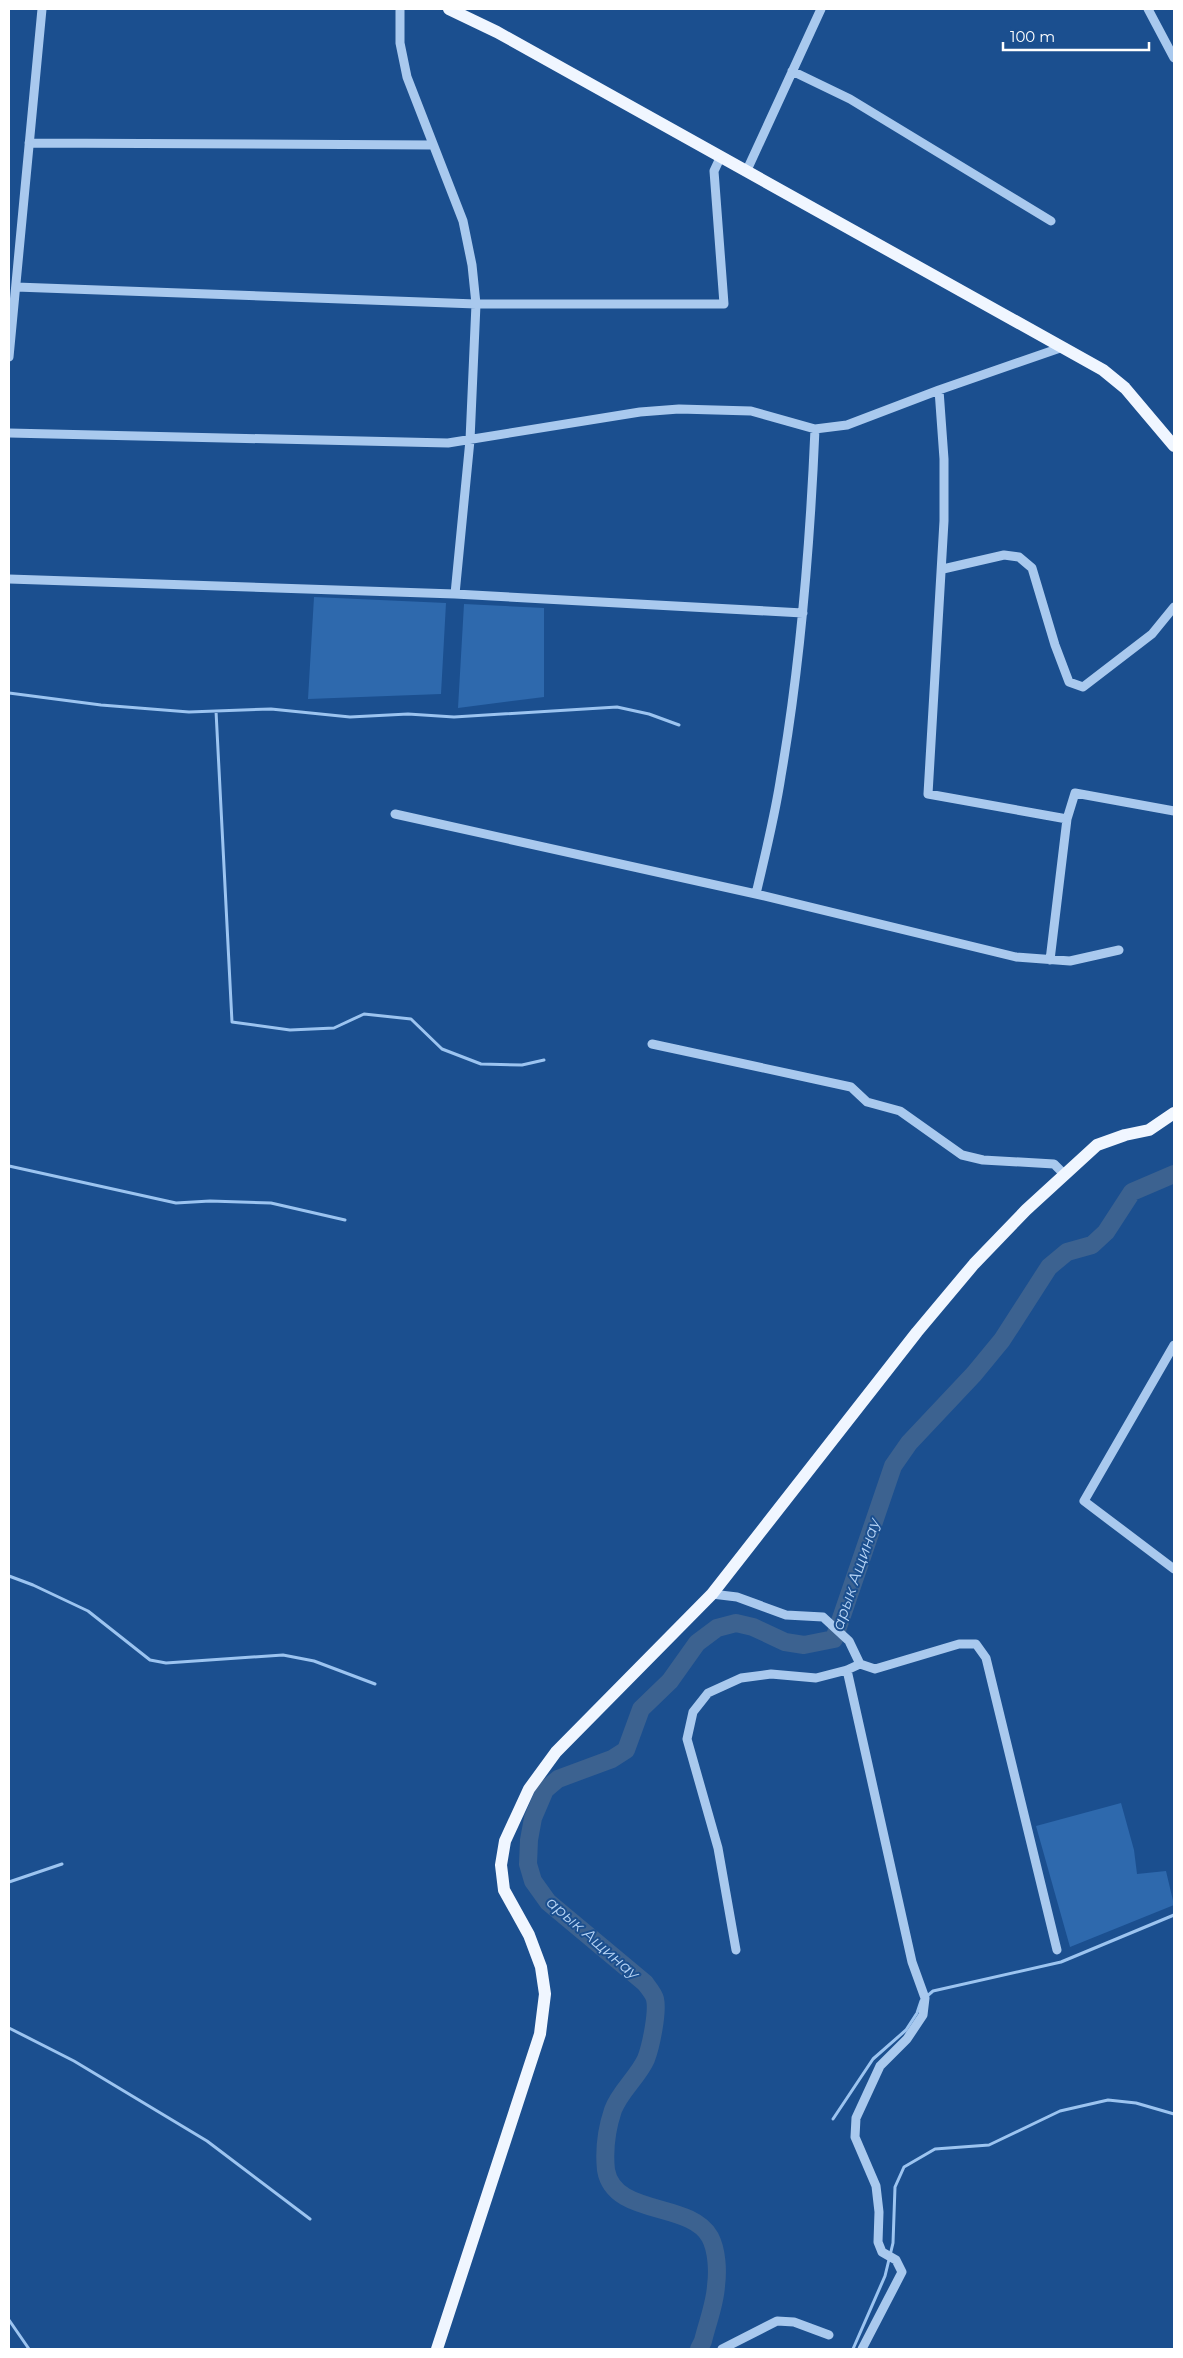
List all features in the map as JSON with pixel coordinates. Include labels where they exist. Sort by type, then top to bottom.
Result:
[{"type":"main road","points":[[449,9],[498,32],[1103,370],[1125,388],[1174,446]]},
{"type":"main road","points":[[437,2349],[540,2034],[545,1994],[541,1967],[529,1935],[504,1890],[501,1865],[505,1841],[529,1789],[556,1752],[712,1594],[917,1332],[974,1264],[1026,1210],[1098,1145],[1126,1135],[1149,1130],[1174,1112]]},
{"type":"street","points":[[9,357],[42,9]]},
{"type":"street","points":[[400,9],[400,43],[407,77],[463,221],[472,265],[476,304],[470,440],[455,594]]},
{"type":"street","points":[[747,170],[821,9]]},
{"type":"street","points":[[1148,9],[1174,58]]},
{"type":"street","points":[[792,71],[850,100],[1050,221]]},
{"type":"street","points":[[29,143],[432,145]]},
{"type":"street","points":[[16,286],[476,304],[724,304],[714,170],[720,156]]},
{"type":"street","points":[[9,433],[448,444],[640,412],[679,409],[751,411],[816,429],[847,425],[939,390],[1063,347]]},
{"type":"street","points":[[939,390],[944,459],[943,569],[928,794],[1067,819]]},
{"type":"street","points":[[756,894],[781,776],[803,613],[816,429]]},
{"type":"street","points":[[943,569],[1004,555],[1019,556],[1032,568],[1055,645],[1069,682],[1083,687],[1152,634],[1174,607]]},
{"type":"street","points":[[9,579],[455,594],[803,613]]},
{"type":"street","points":[[1050,960],[1067,819],[1075,793],[1174,811]]},
{"type":"street","points":[[395,814],[756,894],[1016,957],[1070,961],[1119,950]]},
{"type":"street","points":[[652,1044],[851,1087],[867,1102],[900,1111],[962,1155],[983,1160],[1054,1164],[1065,1175]]},
{"type":"street","points":[[1174,1345],[1084,1501],[1174,1569]]},
{"type":"street","points":[[712,1594],[737,1597],[786,1615],[823,1617],[849,1641],[860,1664]]},
{"type":"street","points":[[736,1950],[718,1848],[687,1739],[693,1712],[708,1693],[742,1678],[771,1674],[816,1678],[847,1670],[860,1664],[875,1669],[959,1644],[976,1644],[986,1658],[1057,1950]]},
{"type":"street","points":[[847,1670],[912,1962],[925,1998],[922,2015],[907,2039],[880,2066],[856,2118],[856,2137],[876,2186],[879,2212],[878,2242],[882,2252],[896,2260],[902,2272],[862,2349]]},
{"type":"street","points":[[722,2349],[777,2321],[794,2322],[829,2334]]},
{"type":"shaded area","points":[[314,597],[446,603],[441,694],[308,699]]},
{"type":"shaded area","points":[[464,604],[544,608],[544,697],[458,708]]},
{"type":"shaded area","points":[[1121,1803],[1134,1850],[1137,1874],[1166,1871],[1174,1905],[1070,1947],[1036,1826]]},
{"type":"waterway","points":[[9,693],[101,705],[189,712],[271,709],[350,717],[408,714],[454,717],[617,707],[649,714],[679,725]]},
{"type":"waterway","points":[[216,711],[232,1022],[290,1030],[334,1028],[364,1014],[411,1019],[442,1049],[481,1064],[522,1065],[544,1060]]},
{"type":"waterway","points":[[9,1166],[176,1203],[210,1201],[271,1203],[345,1220]]},
{"type":"waterway","name":"арык Ащинау","points":[[699,2349],[713,2307],[717,2280],[716,2254],[710,2237],[700,2226],[686,2218],[637,2202],[623,2195],[612,2185],[605,2163],[608,2132],[613,2110],[646,2059],[655,2020],[656,2005],[654,1997],[645,1983],[548,1902],[533,1881],[528,1864],[529,1840],[533,1818],[545,1790],[558,1779],[612,1759],[626,1750],[641,1709],[670,1681],[697,1643],[717,1628],[736,1623],[753,1627],[785,1642],[804,1645],[834,1639],[893,1466],[909,1443],[974,1374],[1002,1340],[1049,1267],[1067,1252],[1092,1245],[1106,1232],[1132,1192],[1174,1174]]},
{"type":"waterway","points":[[9,1576],[88,1611],[150,1660],[166,1663],[283,1655],[314,1661],[375,1684]]},
{"type":"waterway","points":[[9,1882],[62,1864]]},
{"type":"waterway","points":[[926,1997],[933,1991],[1061,1962],[1174,1915]]},
{"type":"waterway","points":[[833,2119],[873,2059],[906,2030],[917,2013],[921,2001]]},
{"type":"waterway","points":[[9,2028],[74,2061],[207,2141],[310,2219]]},
{"type":"waterway","points":[[853,2349],[885,2276],[893,2243],[895,2187],[904,2167],[935,2149],[989,2145],[1060,2111],[1108,2100],[1136,2103],[1174,2114]]},
{"type":"waterway","points":[[9,2320],[29,2349]]}]
